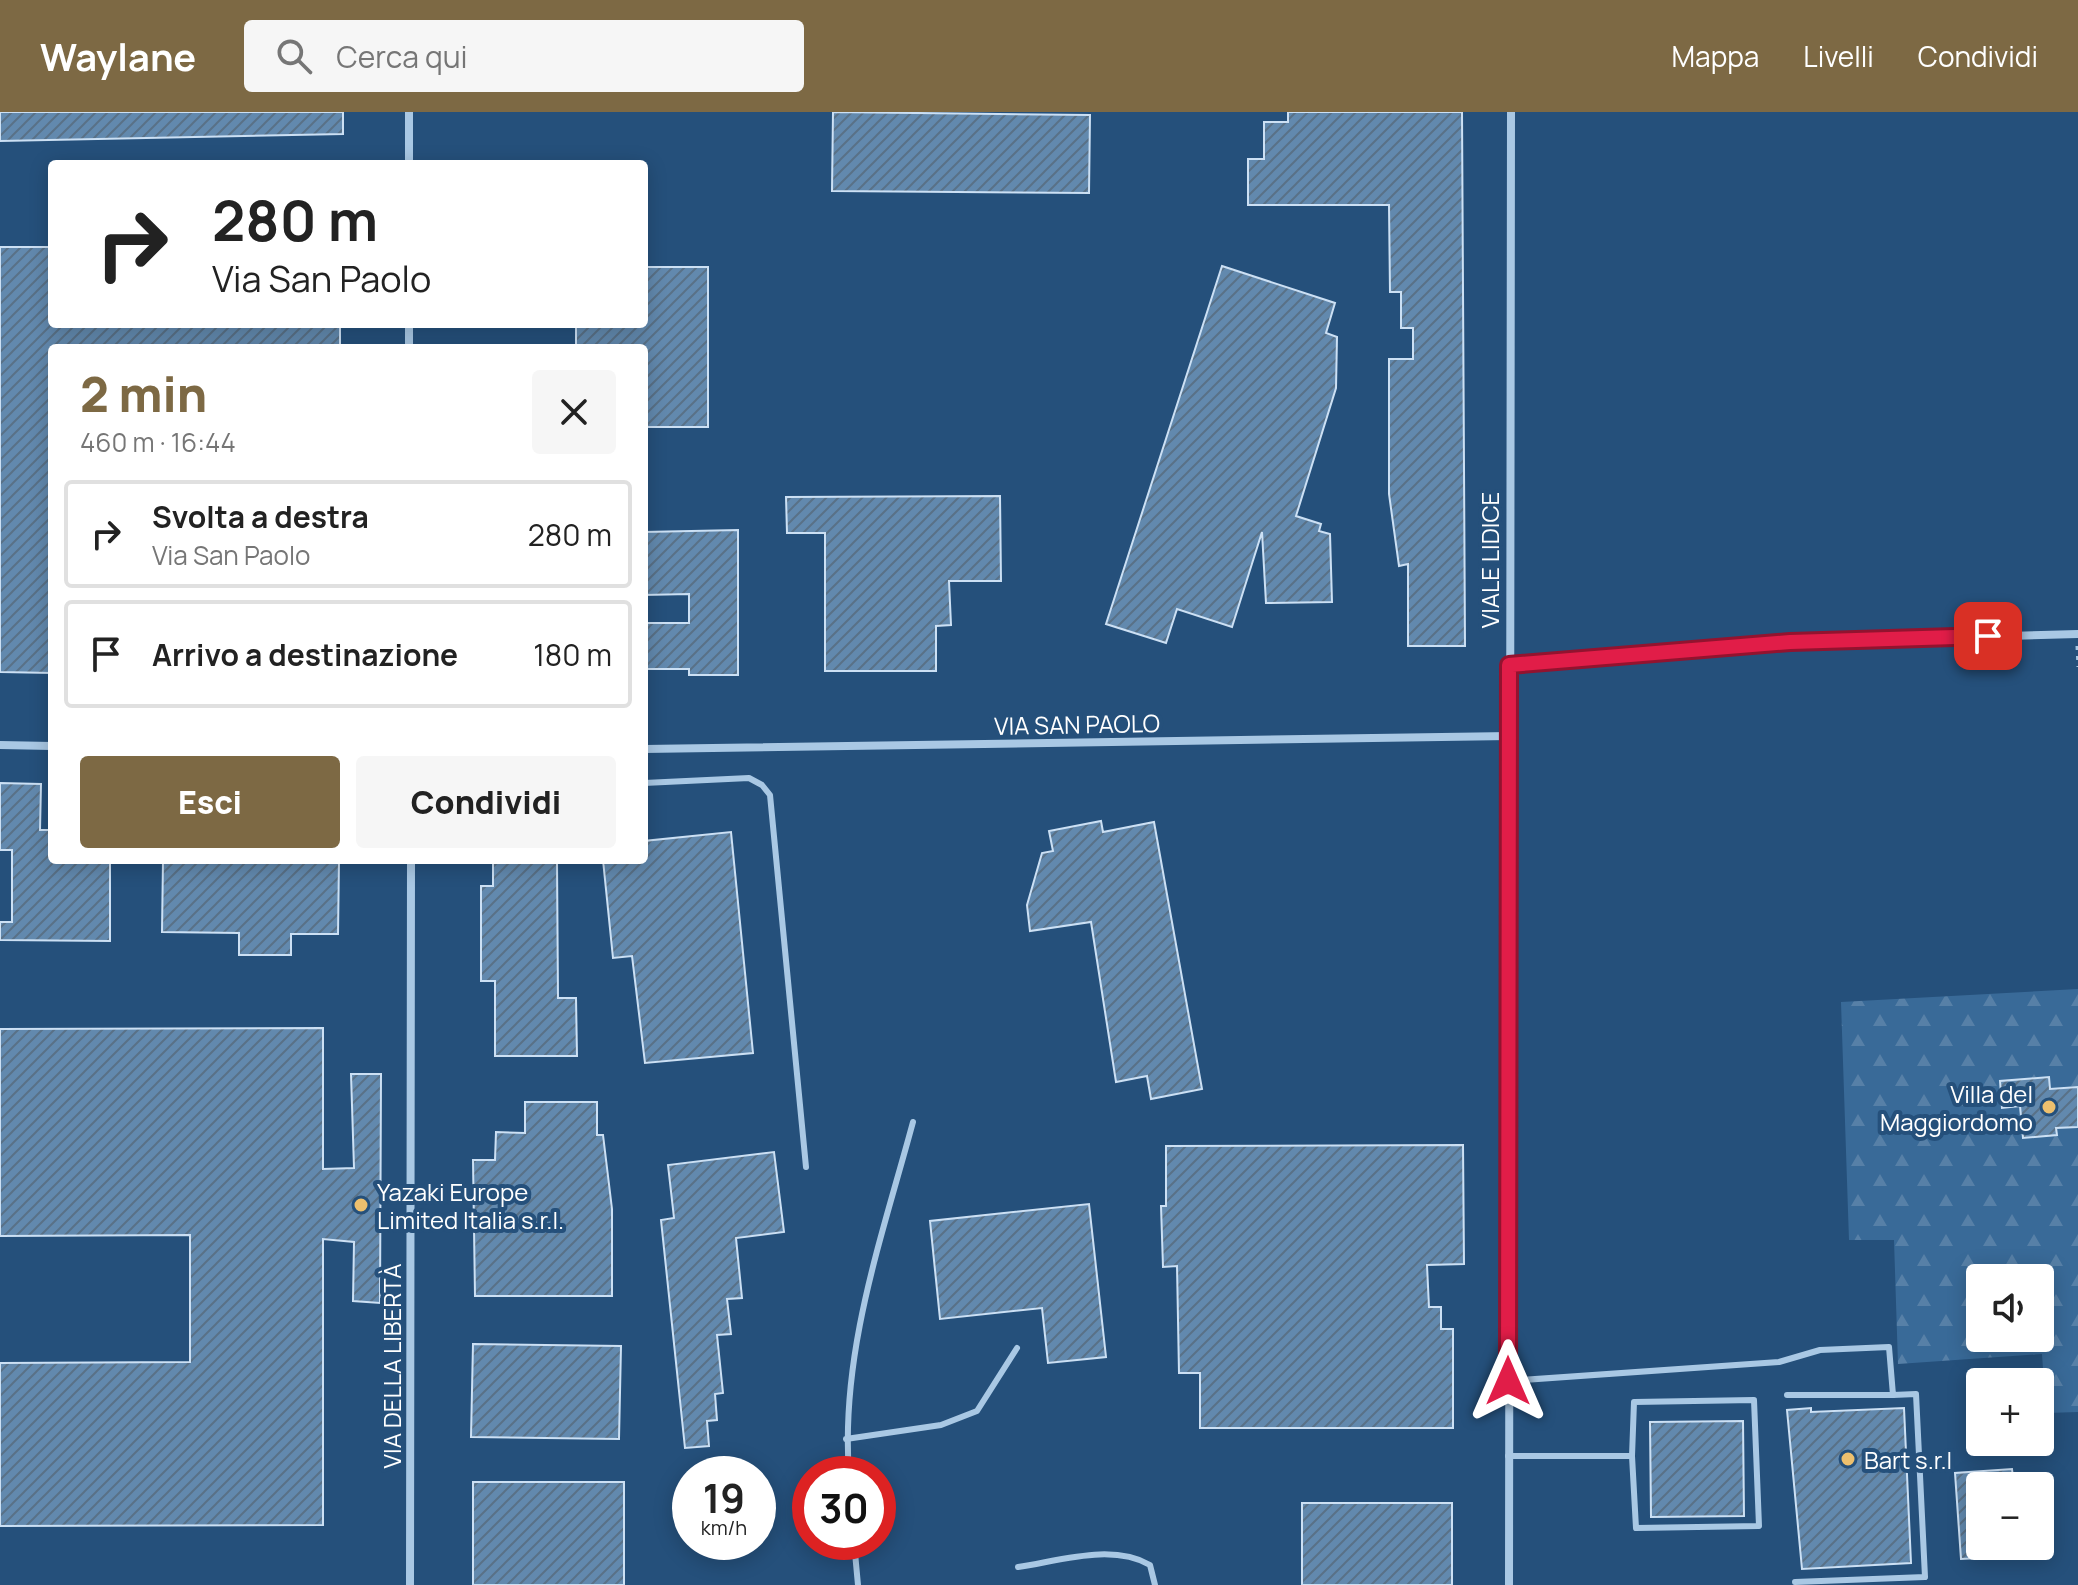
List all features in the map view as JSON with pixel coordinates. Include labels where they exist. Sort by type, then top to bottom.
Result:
[{"type":"street","points":[[409,112],[409,160]]},
{"type":"street","name":"VIALE LIDICE","points":[[1509,1585],[1511,112]]},
{"type":"street","points":[[1509,665],[1790,642],[2077,634]]},
{"type":"street","name":"VIA SAN PAOLO","points":[[648,749],[809,749],[1510,736]]},
{"type":"street","points":[[0,745],[48,746]]},
{"type":"street","name":"VIA DELLA LIBERTÀ","points":[[410,1585],[411,864]]},
{"type":"lane","points":[[648,783],[749,778],[762,785],[770,795],[806,1167]]},
{"type":"lane","points":[[847,1456],[846,1439],[855,1340],[913,1122]]},
{"type":"lane","points":[[1508,1381],[1779,1362],[1820,1350],[1889,1347],[1893,1395]]},
{"type":"lane","points":[[846,1439],[941,1425],[977,1411],[1017,1348]]},
{"type":"lane","points":[[1787,1395],[1916,1394],[1925,1577],[1795,1582]]},
{"type":"lane","points":[[1754,1400],[1759,1526],[1636,1528],[1632,1456],[1634,1402],[1754,1400]]},
{"type":"lane","points":[[1508,1456],[1632,1456]]},
{"type":"lane","points":[[1018,1567],[1110,1554],[1127,1555],[1150,1565],[1155,1585]]},
{"type":"lane","points":[[856,1560],[858,1585]]},
{"type":"path","points":[[2077,634],[2078,667]]},
{"type":"green space","points":[[2078,989],[2078,1412],[2054,1413],[2054,1368],[2043,1368],[2042,1354],[1898,1364],[1894,1240],[1849,1240],[1841,1002]]},
{"type":"building","points":[[0,112],[343,112],[343,134],[0,141]]},
{"type":"building","points":[[833,112],[1090,115],[1089,193],[832,191]]},
{"type":"building","points":[[1288,112],[1462,112],[1465,646],[1408,646],[1408,564],[1399,566],[1389,494],[1389,359],[1413,359],[1413,328],[1401,328],[1401,292],[1390,292],[1389,205],[1248,205],[1248,159],[1264,159],[1264,122],[1288,122]]},
{"type":"building","points":[[0,247],[48,247],[48,328],[340,328],[340,344],[48,344],[48,673],[0,672]]},
{"type":"building","points":[[1222,266],[1335,303],[1326,333],[1337,337],[1336,388],[1296,516],[1321,524],[1319,531],[1330,534],[1332,602],[1266,603],[1262,532],[1232,627],[1177,609],[1166,643],[1106,624]]},
{"type":"building","points":[[648,267],[708,267],[708,427],[648,427],[648,344],[576,344],[576,328],[648,328]]},
{"type":"building","points":[[1000,496],[1001,581],[949,581],[951,625],[936,626],[936,671],[825,671],[825,533],[787,533],[786,497]]},
{"type":"building","points":[[738,530],[738,675],[689,675],[689,669],[648,669],[648,623],[689,623],[689,594],[648,595],[648,532]]},
{"type":"building","points":[[0,783],[41,784],[40,830],[48,830],[48,864],[110,864],[110,941],[0,940],[0,922],[12,922],[12,850],[0,850]]},
{"type":"building","points":[[1101,821],[1103,832],[1154,822],[1202,1089],[1151,1099],[1147,1076],[1116,1082],[1091,922],[1030,931],[1027,905],[1042,853],[1053,851],[1049,831]]},
{"type":"building","points":[[731,832],[753,1053],[645,1063],[632,956],[613,958],[603,864],[648,864],[648,841]]},
{"type":"building","points":[[163,864],[339,864],[338,934],[291,934],[291,955],[239,955],[239,933],[162,932]]},
{"type":"building","points":[[493,864],[557,864],[558,998],[576,998],[577,1056],[495,1056],[495,981],[481,981],[481,886],[493,886]]},
{"type":"building","points":[[323,1028],[323,1169],[354,1168],[351,1074],[381,1074],[380,1303],[353,1301],[354,1242],[323,1239],[323,1525],[0,1526],[0,1363],[190,1362],[190,1235],[0,1236],[0,1029]]},
{"type":"building","name":"Villa del Maggiordomo","points":[[2049,1077],[2050,1089],[2078,1087],[2078,1127],[2056,1128],[2057,1135],[2023,1138],[2020,1106],[2002,1108],[2000,1081]]},
{"type":"building","points":[[525,1102],[597,1102],[597,1135],[603,1135],[612,1209],[612,1296],[475,1296],[473,1160],[495,1160],[496,1132],[525,1133]]},
{"type":"building","points":[[1463,1145],[1464,1264],[1427,1265],[1429,1307],[1441,1307],[1441,1329],[1453,1329],[1453,1428],[1200,1428],[1200,1373],[1179,1373],[1177,1266],[1163,1267],[1161,1206],[1166,1206],[1166,1146]]},
{"type":"building","points":[[774,1152],[784,1232],[736,1238],[742,1298],[727,1299],[731,1334],[717,1335],[723,1393],[715,1394],[717,1420],[707,1421],[709,1446],[685,1448],[661,1220],[674,1218],[668,1165]]},
{"type":"building","points":[[1089,1204],[1106,1357],[1048,1363],[1042,1308],[940,1319],[930,1221]]},
{"type":"building","points":[[473,1344],[621,1346],[619,1439],[471,1437]]},
{"type":"building","name":"Bart s.r.l","points":[[1811,1408],[1811,1412],[1904,1408],[1911,1563],[1802,1569],[1787,1410]]},
{"type":"building","points":[[1743,1421],[1744,1516],[1651,1517],[1650,1422]]},
{"type":"building","points":[[2012,1469],[2012,1472],[1969,1472]]},
{"type":"building","points":[[1966,1472],[1966,1559],[1961,1559],[1955,1473]]},
{"type":"building","points":[[473,1482],[624,1482],[624,1585],[473,1585]]},
{"type":"building","points":[[1302,1503],[1452,1503],[1452,1585],[1302,1585]]},
{"type":"place","name":"Villa del Maggiordomo","points":[[2049,1107]]},
{"type":"place","name":"Yazaki Europe Limited Italia s.r.l.","points":[[361,1205]]},
{"type":"place","name":"Bart s.r.l","points":[[1848,1459]]},
{"type":"route","points":[[1508,1381],[1509,665],[1790,642],[1988,636]]}]
